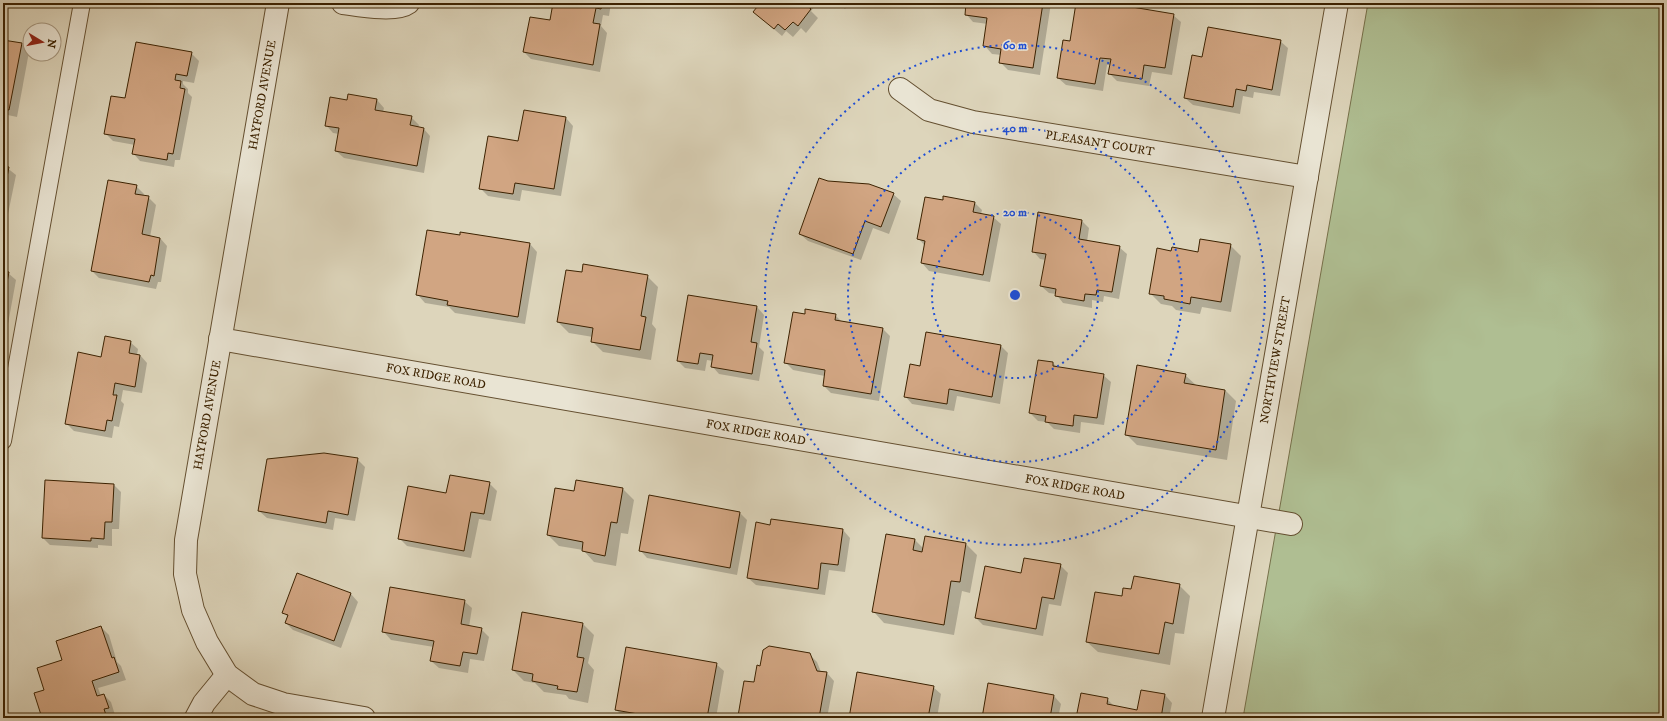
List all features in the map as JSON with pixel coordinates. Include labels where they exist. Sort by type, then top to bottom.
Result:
[{"type":"street","name":"HAYFORD AVENUE","points":[[278,3],[186,540],[185,574],[193,610],[207,642],[227,675],[253,694],[283,704],[364,718]]},
{"type":"street","points":[[344,3],[369,7],[403,6],[408,3]]},
{"type":"street","name":"NORTHVIEW STREET","points":[[1213,718],[1337,3]]},
{"type":"street","name":"PLEASANT COURT","points":[[900,89],[929,110],[974,122],[1307,177]]},
{"type":"street","name":"FOX RIDGE ROAD","points":[[220,339],[1291,524]]},
{"type":"street","points":[[196,718],[204,703],[227,675]]},
{"type":"lane","points":[[3,441],[82,3]]},
{"type":"green space","points":[[1368,3],[1664,3],[1664,718],[1243,718]]},
{"type":"building","points":[[553,3],[603,3],[601,9],[596,8],[593,23],[600,24],[593,65],[523,52],[530,17],[550,20]]},
{"type":"building","points":[[752,3],[804,3],[811,9],[798,26],[793,22],[785,30],[778,24],[774,29],[753,12],[757,7]]},
{"type":"building","points":[[966,3],[1043,3],[1033,68],[999,63],[1001,49],[983,46],[987,18],[965,15]]},
{"type":"building","points":[[1076,3],[1108,3],[1174,14],[1165,68],[1144,65],[1142,79],[1108,74],[1111,59],[1100,58],[1095,84],[1057,78],[1063,40],[1070,41]]},
{"type":"building","points":[[1208,27],[1281,40],[1272,90],[1247,85],[1246,91],[1236,89],[1233,107],[1184,98],[1192,55],[1202,57]]},
{"type":"building","points":[[3,40],[22,43],[9,110],[3,109]]},
{"type":"building","points":[[136,42],[192,52],[187,76],[176,74],[175,80],[181,81],[180,88],[185,89],[173,154],[168,153],[167,160],[132,154],[135,139],[104,134],[111,96],[125,98]]},
{"type":"building","points":[[348,94],[377,99],[375,110],[412,116],[410,125],[424,128],[417,166],[335,151],[339,128],[325,126],[330,97],[347,100]]},
{"type":"building","points":[[524,110],[566,117],[554,189],[515,183],[513,194],[479,189],[488,136],[518,141]]},
{"type":"building","points":[[3,166],[9,167],[3,197]]},
{"type":"building","points":[[819,178],[828,181],[869,184],[894,193],[881,227],[865,221],[853,254],[799,234]]},
{"type":"building","points":[[108,180],[137,185],[135,194],[149,196],[142,234],[160,238],[154,276],[151,275],[149,282],[91,271]]},
{"type":"building","points":[[943,196],[975,202],[973,212],[994,216],[983,275],[921,263],[925,241],[917,239],[925,197],[943,200]]},
{"type":"building","points":[[1038,212],[1082,220],[1079,239],[1120,246],[1112,292],[1097,290],[1096,295],[1085,294],[1084,301],[1055,296],[1056,289],[1040,286],[1046,254],[1032,252]]},
{"type":"building","points":[[427,230],[460,235],[460,232],[530,243],[518,317],[447,305],[448,301],[416,295]]},
{"type":"building","points":[[1200,239],[1231,244],[1221,302],[1191,297],[1190,304],[1164,299],[1164,296],[1149,294],[1157,248],[1171,251],[1172,247],[1198,252]]},
{"type":"building","points":[[583,264],[648,275],[641,316],[646,317],[640,350],[591,342],[593,328],[557,322],[566,270],[582,272]]},
{"type":"building","points":[[3,271],[9,272],[3,303]]},
{"type":"building","points":[[688,295],[757,306],[751,342],[757,343],[752,374],[711,367],[713,355],[700,353],[698,364],[677,361]]},
{"type":"building","points":[[805,309],[836,314],[835,320],[883,328],[871,394],[823,386],[825,370],[784,363],[793,312],[805,314]]},
{"type":"building","points":[[926,332],[1001,345],[992,397],[949,389],[947,404],[904,397],[910,364],[920,366]]},
{"type":"building","points":[[105,336],[131,341],[129,353],[140,355],[135,387],[115,383],[113,395],[117,395],[112,421],[107,420],[105,431],[65,424],[78,352],[101,357]]},
{"type":"building","points":[[1038,360],[1053,362],[1053,366],[1104,374],[1097,418],[1074,415],[1073,426],[1045,422],[1046,416],[1029,413]]},
{"type":"building","points":[[1137,365],[1186,374],[1184,383],[1225,390],[1216,450],[1125,435]]},
{"type":"building","points":[[324,453],[358,458],[348,515],[328,511],[326,523],[258,511],[267,459]]},
{"type":"building","points":[[450,475],[490,482],[484,514],[471,512],[464,551],[398,539],[408,486],[446,493]]},
{"type":"building","points":[[45,480],[114,484],[112,522],[105,522],[104,539],[91,538],[91,541],[42,538]]},
{"type":"building","points":[[576,480],[623,488],[617,523],[611,522],[605,556],[582,551],[583,542],[547,535],[555,488],[574,491]]},
{"type":"building","points":[[649,495],[740,512],[730,568],[639,551]]},
{"type":"building","points":[[771,519],[843,529],[838,565],[821,563],[818,589],[747,578],[756,522],[770,525]]},
{"type":"building","points":[[886,534],[915,539],[913,550],[922,552],[925,536],[966,543],[960,582],[951,581],[944,625],[872,612]]},
{"type":"building","points":[[1024,558],[1061,564],[1054,599],[1042,597],[1036,629],[975,618],[985,566],[1021,573]]},
{"type":"building","points":[[297,573],[351,593],[334,641],[285,623],[288,615],[282,613]]},
{"type":"building","points":[[1134,576],[1180,584],[1173,624],[1165,622],[1159,654],[1086,642],[1095,592],[1122,596],[1123,588],[1131,589]]},
{"type":"building","points":[[390,587],[465,600],[461,624],[482,628],[477,654],[463,652],[460,666],[430,661],[434,641],[382,632]]},
{"type":"building","points":[[522,612],[583,623],[577,657],[584,658],[577,692],[557,689],[558,686],[532,681],[533,674],[512,670]]},
{"type":"building","points":[[101,626],[112,658],[114,657],[119,672],[92,681],[97,696],[104,694],[109,708],[104,709],[107,718],[42,718],[34,693],[44,690],[37,668],[62,660],[56,641]]},
{"type":"building","points":[[769,646],[810,653],[817,671],[827,672],[819,718],[752,718],[738,716],[744,681],[754,682],[757,665],[760,666],[763,650]]},
{"type":"building","points":[[626,647],[717,663],[707,718],[661,718],[615,710]]},
{"type":"building","points":[[857,672],[934,686],[928,718],[849,718]]},
{"type":"building","points":[[988,683],[1054,695],[1050,718],[982,718]]},
{"type":"building","points":[[1141,690],[1165,694],[1161,718],[1076,718],[1081,693],[1108,698],[1107,704],[1137,710]]},
{"type":"building","points":[[961,714],[982,718],[961,718]]}]
